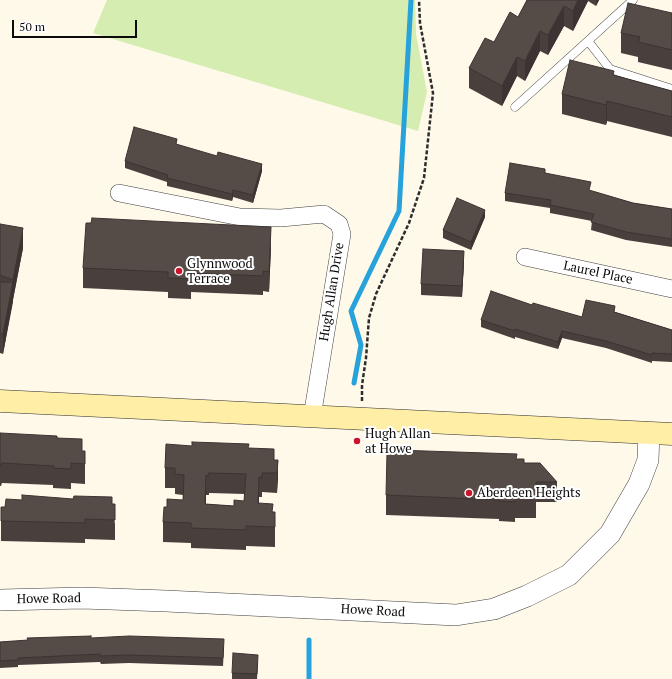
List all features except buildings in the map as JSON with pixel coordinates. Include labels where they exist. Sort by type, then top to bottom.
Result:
[{"type":"main road","points":[[0,401],[672,434]]},
{"type":"street","name":"Hugh Allan Drive","points":[[119,193],[240,217],[281,218],[324,214],[339,224],[342,234],[312,416]]},
{"type":"street","name":"Laurel Place","points":[[525,257],[672,289]]},
{"type":"street","name":"Howe Road","points":[[0,600],[82,598],[456,615],[494,609],[570,575],[610,534],[639,484],[648,460],[649,433]]},
{"type":"lane","points":[[515,107],[633,0]]},
{"type":"lane","points":[[588,41],[610,69],[672,89]]},
{"type":"path","points":[[361,419],[362,385],[369,318],[376,294],[409,223],[424,178],[433,93],[420,23],[419,0]]},
{"type":"green space","points":[[107,0],[415,0],[416,34],[427,92],[418,131],[93,33]]},
{"type":"waterway","points":[[354,383],[361,345],[351,311],[399,211],[411,0]]},
{"type":"waterway","points":[[309,640],[309,679]]},
{"type":"place","name":"Glynnwood Terrace","points":[[179,271]]},
{"type":"place","name":"Hugh Allan at Howe","points":[[357,441]]},
{"type":"place","name":"Aberdeen Heights","points":[[469,493]]}]
